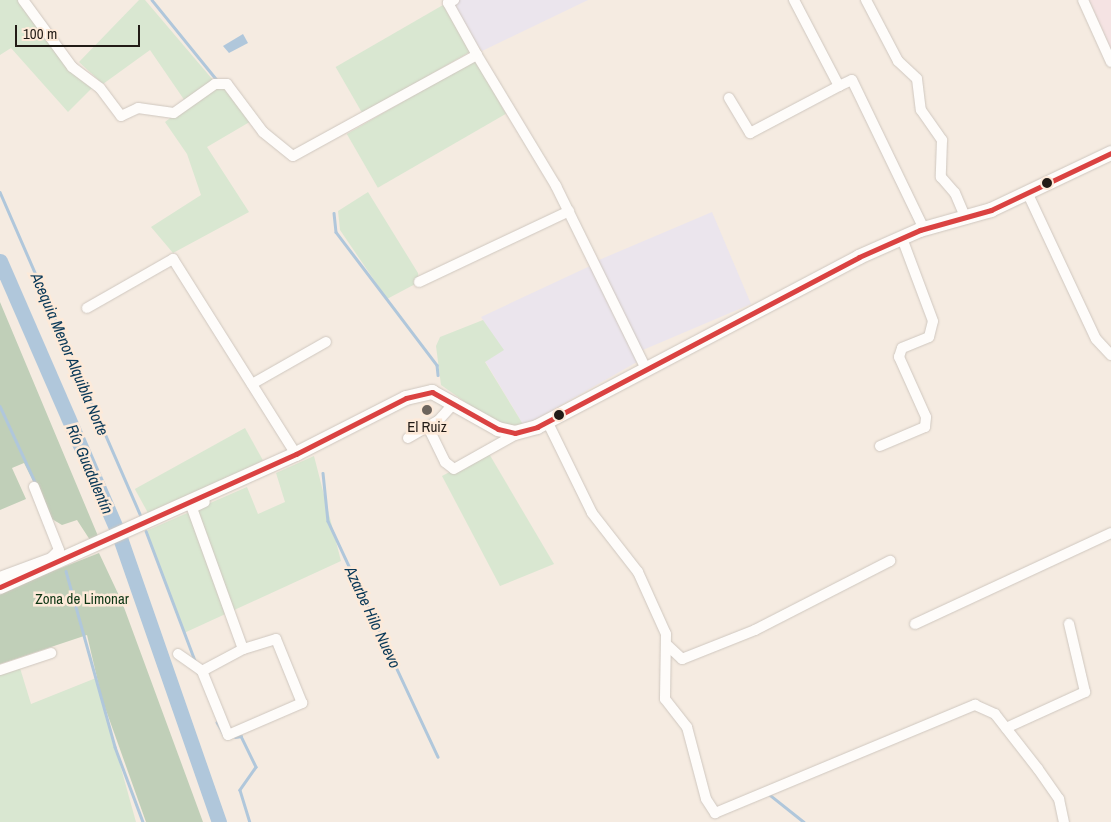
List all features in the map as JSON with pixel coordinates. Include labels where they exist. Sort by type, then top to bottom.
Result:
[{"type":"main road","points":[[0,587],[86,551],[296,454],[406,398],[432,392],[454,402],[498,429],[523,430],[548,421],[762,306],[902,238],[924,229],[966,219],[1111,153]]},
{"type":"street","points":[[23,0],[72,68],[100,88],[121,116],[138,108],[174,113],[215,84],[227,84],[263,132],[293,156],[478,55]]},
{"type":"street","points":[[794,0],[839,86]]},
{"type":"street","points":[[866,0],[898,61],[917,79],[920,110],[942,140],[941,178],[955,193],[966,219]]},
{"type":"street","points":[[1083,0],[1111,62]]},
{"type":"street","points":[[448,1],[569,211],[646,369]]},
{"type":"street","points":[[729,98],[750,132],[852,80],[924,229]]},
{"type":"street","points":[[1027,192],[1111,355]]},
{"type":"street","points":[[419,282],[569,211]]},
{"type":"street","points":[[880,446],[925,426],[926,417],[899,357],[902,348],[929,336],[933,321],[902,238]]},
{"type":"street","points":[[87,308],[173,258],[296,454]]},
{"type":"street","points":[[252,384],[326,342]]},
{"type":"street","points":[[408,438],[428,426],[454,402]]},
{"type":"street","points":[[548,421],[592,513],[638,572],[666,644],[665,699],[687,727],[706,799],[715,813],[974,705],[986,707],[1006,728],[1059,799],[1064,822]]},
{"type":"street","points":[[428,426],[445,462],[454,469],[523,430]]},
{"type":"street","points":[[243,649],[192,508],[245,484],[244,477]]},
{"type":"street","points":[[0,577],[51,558],[59,550],[34,487]]},
{"type":"street","points":[[915,624],[1111,533]]},
{"type":"street","points":[[666,644],[682,659],[755,630],[890,561]]},
{"type":"street","points":[[1006,728],[1085,692],[1069,624]]},
{"type":"street","points":[[178,654],[202,671],[228,735],[302,703],[276,639],[243,649],[202,671]]},
{"type":"street","points":[[0,670],[51,653]]},
{"type":"shaded area","points":[[454,0],[588,0],[482,51],[448,3]]},
{"type":"shaded area","points":[[1089,0],[1111,0],[1111,50]]},
{"type":"shaded area","points":[[712,212],[751,304],[637,353],[598,260]]},
{"type":"shaded area","points":[[590,266],[637,362],[524,426],[485,361],[503,350],[481,317]]},
{"type":"green space","points":[[0,0],[24,0],[93,87],[68,112],[11,48],[0,55]]},
{"type":"green space","points":[[139,0],[145,0],[213,80],[185,101],[150,50],[103,84],[79,62]]},
{"type":"green space","points":[[443,5],[470,52],[363,114],[336,67]]},
{"type":"green space","points":[[475,60],[506,114],[378,188],[347,134]]},
{"type":"green space","points":[[215,84],[227,84],[253,120],[207,147],[249,212],[173,253],[151,227],[201,195],[187,154],[165,122]]},
{"type":"green space","points":[[368,192],[418,273],[419,282],[387,299],[340,230],[338,211]]},
{"type":"green space","points":[[0,302],[98,536],[90,540],[77,520],[62,525],[52,519],[24,463],[12,468],[26,499],[0,510]]},
{"type":"green space","points":[[483,320],[504,350],[485,362],[524,426],[505,425],[488,418],[441,385],[436,346],[440,337]]},
{"type":"green space","points":[[245,428],[263,460],[153,521],[135,489]]},
{"type":"green space","points":[[488,452],[554,564],[500,586],[442,476]]},
{"type":"green space","points":[[314,456],[341,561],[184,633],[146,531],[247,487],[258,514],[285,502],[276,473]]},
{"type":"green space","name":"Zona de Limonar","points":[[99,553],[122,602],[203,822],[146,822],[102,699],[87,635],[0,664],[0,592]]},
{"type":"green space","points":[[20,668],[31,704],[96,678],[136,822],[0,822],[0,675]]},
{"type":"water","points":[[243,34],[248,43],[229,53],[223,46]]},
{"type":"waterway","name":"Azarbe Hilo Nuevo","points":[[152,0],[217,80]]},
{"type":"waterway","name":"Acequia Menor Alquibla Norte","points":[[0,192],[141,516]]},
{"type":"waterway","name":"Azarbe Hilo Nuevo","points":[[334,213],[336,232],[437,365],[438,375]]},
{"type":"waterway","name":"Río Guadalentín","points":[[0,261],[119,535],[219,822]]},
{"type":"waterway","points":[[0,406],[36,484]]},
{"type":"waterway","name":"Azarbe Hilo Nuevo","points":[[323,473],[328,521],[438,757]]},
{"type":"waterway","name":"Acequia Menor Alquibla Norte","points":[[146,531],[195,661]]},
{"type":"waterway","points":[[66,571],[115,747],[143,822]]},
{"type":"waterway","name":"Acequia Menor Alquibla Norte","points":[[217,722],[225,736]]},
{"type":"waterway","name":"Acequia Menor Alquibla Norte","points":[[235,737],[241,736],[256,767],[240,790],[250,822]]},
{"type":"waterway","points":[[770,795],[804,822]]},
{"type":"transit line","points":[[0,587],[296,454],[406,398],[432,392],[498,429],[515,433],[537,427],[859,257],[920,230],[991,210],[1111,153]]},
{"type":"place","name":"El Ruiz","points":[[427,410]]}]
